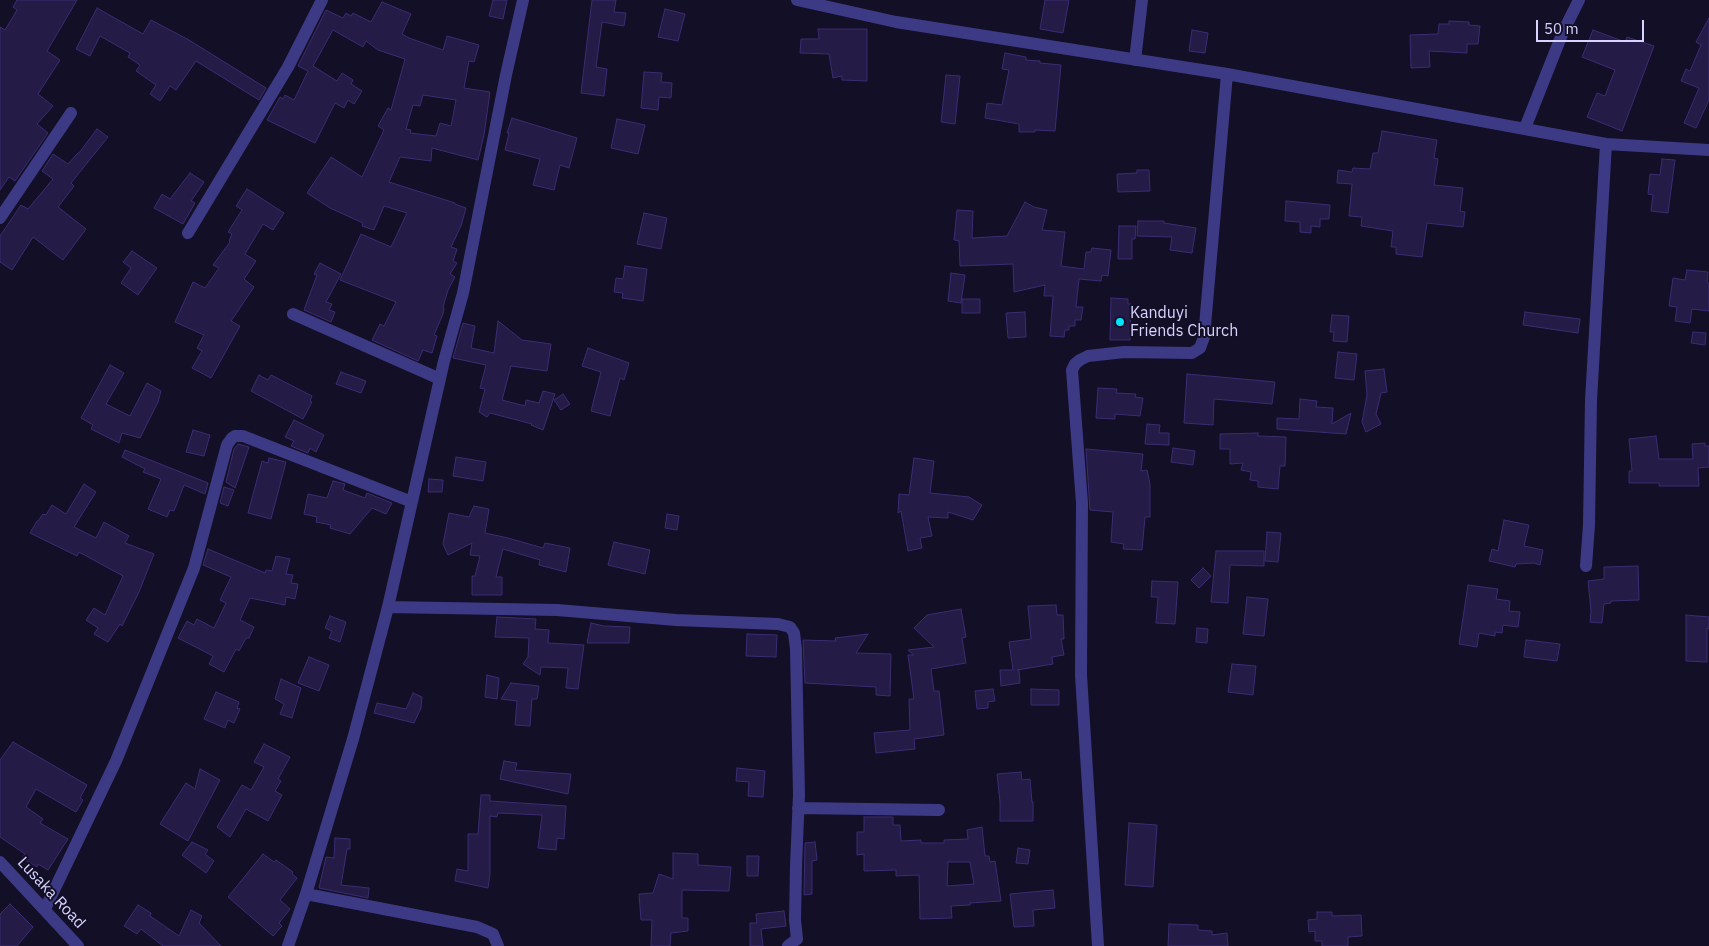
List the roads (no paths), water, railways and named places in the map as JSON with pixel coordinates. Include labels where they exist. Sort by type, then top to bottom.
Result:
[{"type":"street","points":[[188,233],[288,66],[322,0]]},
{"type":"street","points":[[288,946],[354,739],[388,607],[440,379],[463,293],[506,75],[523,0]]},
{"type":"street","points":[[797,0],[849,5],[896,22],[1226,74],[1606,144],[1709,150]]},
{"type":"street","points":[[1135,60],[1142,0]]},
{"type":"street","points":[[1525,128],[1563,32],[1579,0]]},
{"type":"street","points":[[1098,946],[1081,676],[1082,504],[1072,370],[1075,364],[1088,356],[1124,352],[1192,353],[1200,348],[1204,337],[1226,74]]},
{"type":"street","points":[[0,218],[71,113]]},
{"type":"street","points":[[1586,566],[1589,525],[1591,400],[1606,144]]},
{"type":"street","points":[[292,314],[440,379]]},
{"type":"street","points":[[45,909],[116,761],[194,568],[228,445],[232,438],[243,436],[412,502]]},
{"type":"street","points":[[388,607],[557,610],[676,620],[778,624],[790,628],[794,633],[796,649],[799,795],[795,902],[797,939],[788,946]]},
{"type":"street","points":[[798,808],[939,810]]},
{"type":"street","name":"Lusaka Road","points":[[0,862],[78,946]]},
{"type":"street","points":[[306,894],[477,927],[493,934],[498,946]]},
{"type":"place","name":"Kanduyi Friends Church","points":[[1120,322]]}]
